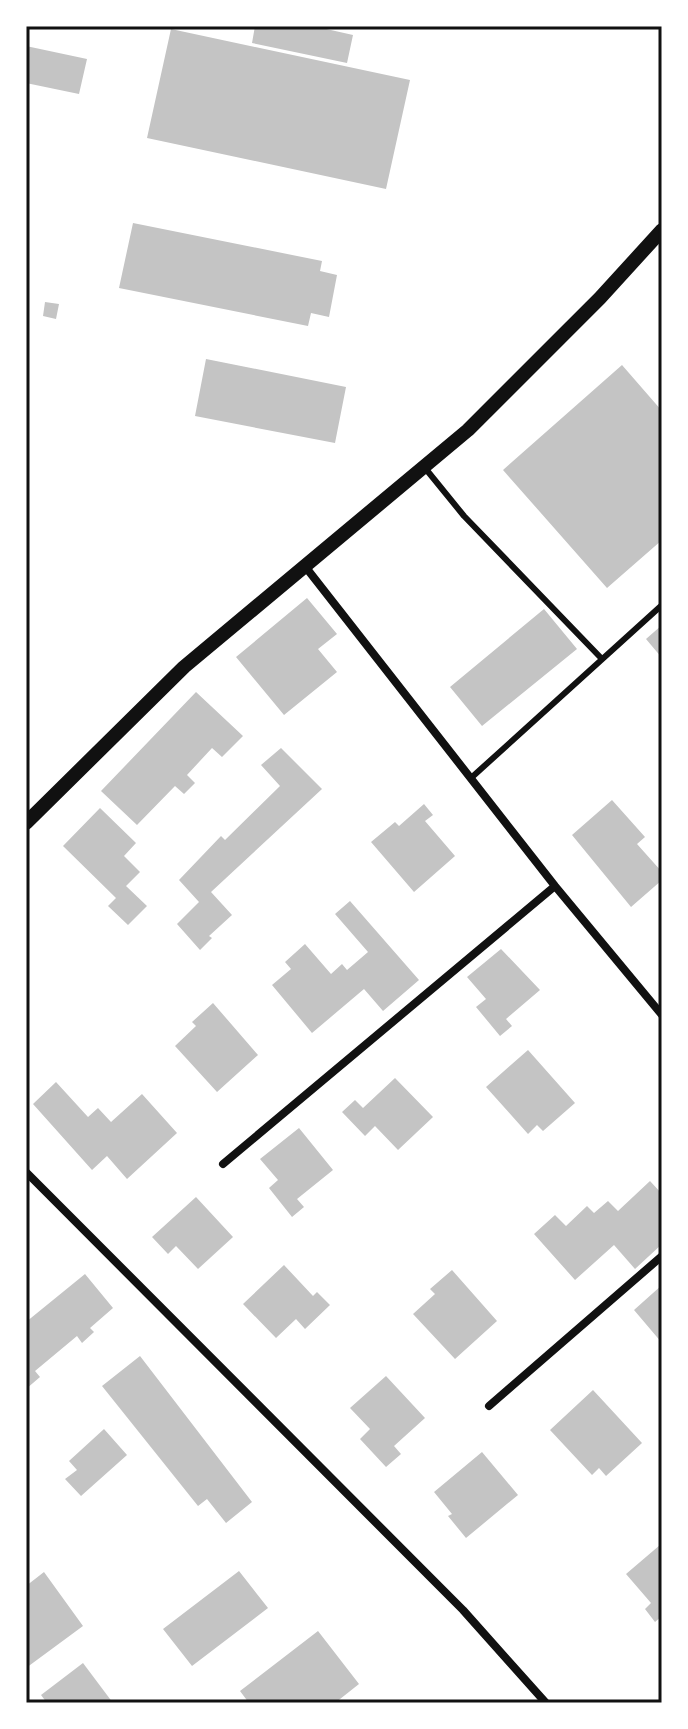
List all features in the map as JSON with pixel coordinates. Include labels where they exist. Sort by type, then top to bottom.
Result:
[{"type":"street","points":[[26,823],[184,667],[425,467],[506,393],[662,230]]},
{"type":"street","points":[[304,565],[555,886],[662,1015]]},
{"type":"street","points":[[223,1164],[555,886]]},
{"type":"street","points":[[26,1172],[463,1610],[546,1703]]},
{"type":"street","points":[[489,1406],[662,1256]]},
{"type":"lane","points":[[425,467],[464,516],[602,659]]},
{"type":"lane","points":[[471,778],[662,605]]},
{"type":"building","points":[[255,26],[313,26],[353,35],[347,63],[252,43]]},
{"type":"building","points":[[171,29],[410,80],[386,189],[147,138]]},
{"type":"building","points":[[26,46],[87,59],[79,94],[26,83]]},
{"type":"building","points":[[133,223],[322,261],[320,271],[337,275],[329,317],[311,313],[308,326],[119,288]]},
{"type":"building","points":[[45,302],[59,304],[56,319],[43,316]]},
{"type":"building","points":[[206,359],[346,387],[335,443],[195,416]]},
{"type":"building","points":[[622,365],[662,411],[662,540],[607,588],[503,470]]},
{"type":"building","points":[[307,598],[337,634],[318,649],[337,672],[284,715],[236,657]]},
{"type":"building","points":[[544,609],[577,649],[482,726],[450,687]]},
{"type":"building","points":[[662,625],[662,658],[646,639]]},
{"type":"building","points":[[196,692],[243,736],[222,757],[212,748],[187,775],[195,783],[184,794],[175,786],[137,825],[101,791]]},
{"type":"building","points":[[281,748],[322,789],[211,892],[232,915],[209,936],[212,938],[200,950],[177,924],[199,902],[179,880],[221,836],[225,840],[280,786],[261,765]]},
{"type":"building","points":[[612,800],[645,837],[637,844],[662,872],[662,880],[631,907],[572,835]]},
{"type":"building","points":[[424,804],[433,815],[425,821],[455,856],[414,892],[371,842],[395,822],[399,826]]},
{"type":"building","points":[[100,808],[136,843],[124,856],[140,872],[126,886],[147,906],[128,925],[108,906],[116,898],[63,846]]},
{"type":"building","points":[[350,901],[419,980],[383,1011],[364,989],[312,1033],[272,985],[291,969],[285,962],[305,944],[331,974],[342,964],[347,970],[368,952],[335,914]]},
{"type":"building","points":[[501,949],[540,990],[506,1019],[512,1026],[500,1036],[476,1007],[486,999],[467,977]]},
{"type":"building","points":[[213,1003],[258,1055],[217,1092],[175,1046],[196,1026],[192,1022]]},
{"type":"building","points":[[528,1050],[575,1103],[543,1131],[537,1125],[528,1134],[486,1087]]},
{"type":"building","points":[[395,1078],[433,1117],[398,1150],[375,1126],[365,1136],[342,1112],[355,1100],[363,1108]]},
{"type":"building","points":[[56,1082],[88,1117],[98,1108],[111,1122],[142,1094],[177,1133],[127,1179],[107,1156],[92,1170],[33,1104]]},
{"type":"building","points":[[299,1128],[333,1170],[297,1199],[304,1207],[292,1217],[269,1188],[278,1180],[260,1159]]},
{"type":"building","points":[[650,1181],[662,1194],[662,1244],[635,1269],[614,1245],[575,1280],[534,1234],[555,1215],[566,1226],[587,1206],[594,1213],[608,1201],[618,1211]]},
{"type":"building","points":[[196,1197],[233,1237],[198,1269],[176,1246],[168,1254],[152,1237]]},
{"type":"building","points":[[284,1265],[313,1296],[317,1292],[330,1305],[305,1329],[296,1319],[276,1338],[243,1304]]},
{"type":"building","points":[[452,1270],[497,1321],[455,1359],[413,1314],[435,1294],[430,1289]]},
{"type":"building","points":[[85,1274],[113,1308],[90,1328],[94,1332],[82,1343],[77,1336],[35,1371],[40,1377],[26,1389],[26,1322]]},
{"type":"building","points":[[662,1285],[662,1343],[634,1310]]},
{"type":"building","points":[[140,1356],[252,1502],[226,1523],[207,1499],[198,1506],[102,1386]]},
{"type":"building","points":[[386,1376],[425,1418],[394,1446],[401,1454],[386,1467],[360,1439],[370,1429],[350,1408]]},
{"type":"building","points":[[593,1390],[642,1443],[606,1476],[599,1468],[592,1475],[550,1430]]},
{"type":"building","points":[[104,1429],[127,1455],[81,1496],[65,1479],[77,1470],[69,1461]]},
{"type":"building","points":[[482,1452],[518,1495],[466,1538],[434,1492]]},
{"type":"building","points":[[660,1545],[662,1616],[655,1622],[645,1609],[651,1603],[626,1574]]},
{"type":"building","points":[[239,1571],[268,1608],[192,1666],[163,1629]]},
{"type":"building","points":[[44,1572],[83,1626],[26,1668],[26,1586]]},
{"type":"building","points":[[318,1631],[359,1684],[335,1703],[249,1703],[240,1691]]},
{"type":"building","points":[[83,1663],[113,1703],[47,1703],[41,1695]]}]
